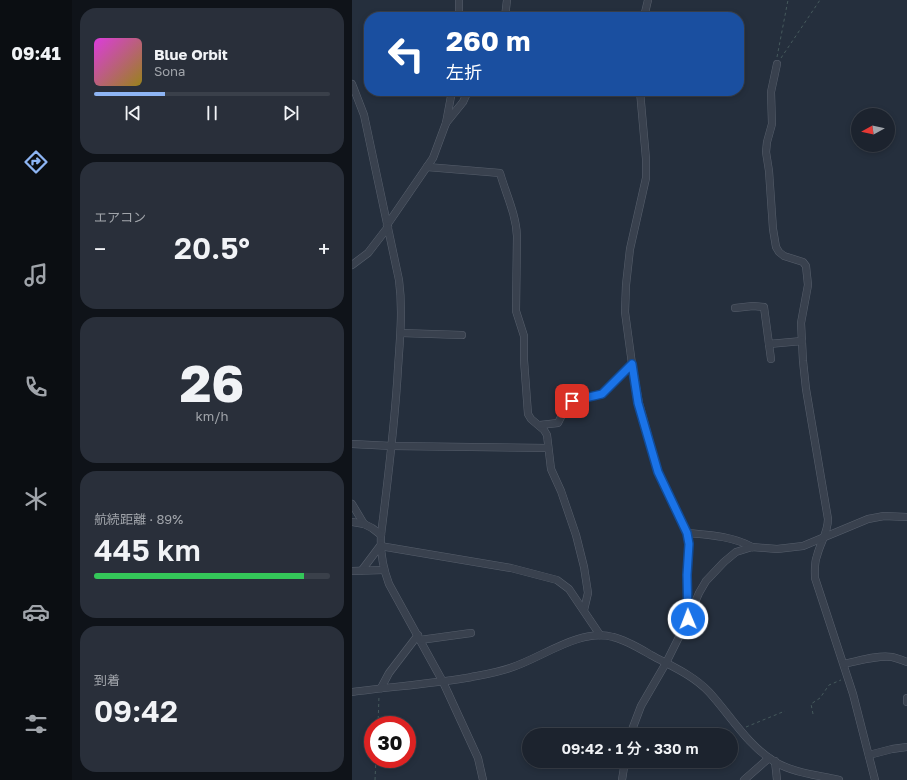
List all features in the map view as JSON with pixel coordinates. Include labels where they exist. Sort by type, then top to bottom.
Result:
[{"type":"street","points":[[459,0],[459,12]]},
{"type":"street","points":[[506,12],[507,0]]},
{"type":"street","points":[[645,12],[648,0]]},
{"type":"street","points":[[777,64],[771,92],[772,124],[766,152],[776,247],[784,256],[802,262],[806,266],[808,285],[801,323],[806,389],[828,519],[828,527],[814,567],[815,578],[848,677],[875,780]]},
{"type":"street","points":[[352,84],[364,115],[399,280],[401,297],[392,446],[380,546],[384,570],[389,584],[443,682],[478,758],[483,780]]},
{"type":"street","points":[[352,265],[368,253],[388,226],[433,158],[446,123],[451,96]]},
{"type":"street","points":[[446,123],[463,102],[466,96]]},
{"type":"street","points":[[640,96],[646,160],[646,178],[630,249],[625,312],[638,403],[658,472],[687,533],[689,544],[687,575],[688,619]]},
{"type":"street","points":[[427,167],[500,173],[517,224],[516,311],[524,336],[524,360],[528,414],[531,419],[540,425],[547,435],[550,469],[562,491],[584,567],[588,593],[584,610]]},
{"type":"street","points":[[734,308],[752,306],[764,307],[770,359]]},
{"type":"street","points":[[400,333],[462,335]]},
{"type":"street","points":[[769,344],[802,341]]},
{"type":"street","points":[[540,425],[558,423],[567,405],[572,401],[602,394],[632,364]]},
{"type":"street","points":[[352,444],[548,448]]},
{"type":"street","points":[[352,504],[364,524]]},
{"type":"street","points":[[687,533],[713,535],[742,542],[752,547],[776,549],[790,548],[803,546],[868,519],[884,516],[907,517]]},
{"type":"street","points":[[352,522],[364,524],[381,535]]},
{"type":"street","points":[[380,546],[511,568],[557,580],[569,589],[600,635]]},
{"type":"street","points":[[362,570],[380,546]]},
{"type":"street","points":[[633,728],[641,706],[666,663],[706,581],[714,571],[736,552],[752,547]]},
{"type":"street","points":[[352,571],[384,570]]},
{"type":"street","points":[[380,688],[389,673],[419,638],[470,633]]},
{"type":"street","points":[[352,692],[443,682],[510,669],[582,638],[600,635],[613,636],[684,672],[709,692],[761,752],[772,760],[783,766],[839,780]]},
{"type":"street","points":[[844,664],[885,657],[892,657],[907,662]]},
{"type":"street","points":[[869,755],[907,747]]},
{"type":"street","points":[[744,780],[772,760]]},
{"type":"street","points":[[772,760],[777,780]]},
{"type":"street","points":[[622,780],[624,768]]},
{"type":"path","points":[[777,64],[780,35],[788,0]]},
{"type":"path","points":[[777,64],[820,0]]},
{"type":"path","points":[[813,714],[812,704],[820,698],[829,685],[848,677]]},
{"type":"path","points":[[378,716],[380,688]]},
{"type":"path","points":[[740,729],[785,711]]},
{"type":"path","points":[[375,780],[376,768]]},
{"type":"route","points":[[572,401],[602,394],[632,364],[638,403],[658,472],[687,533],[689,544],[687,575],[688,619]]}]
